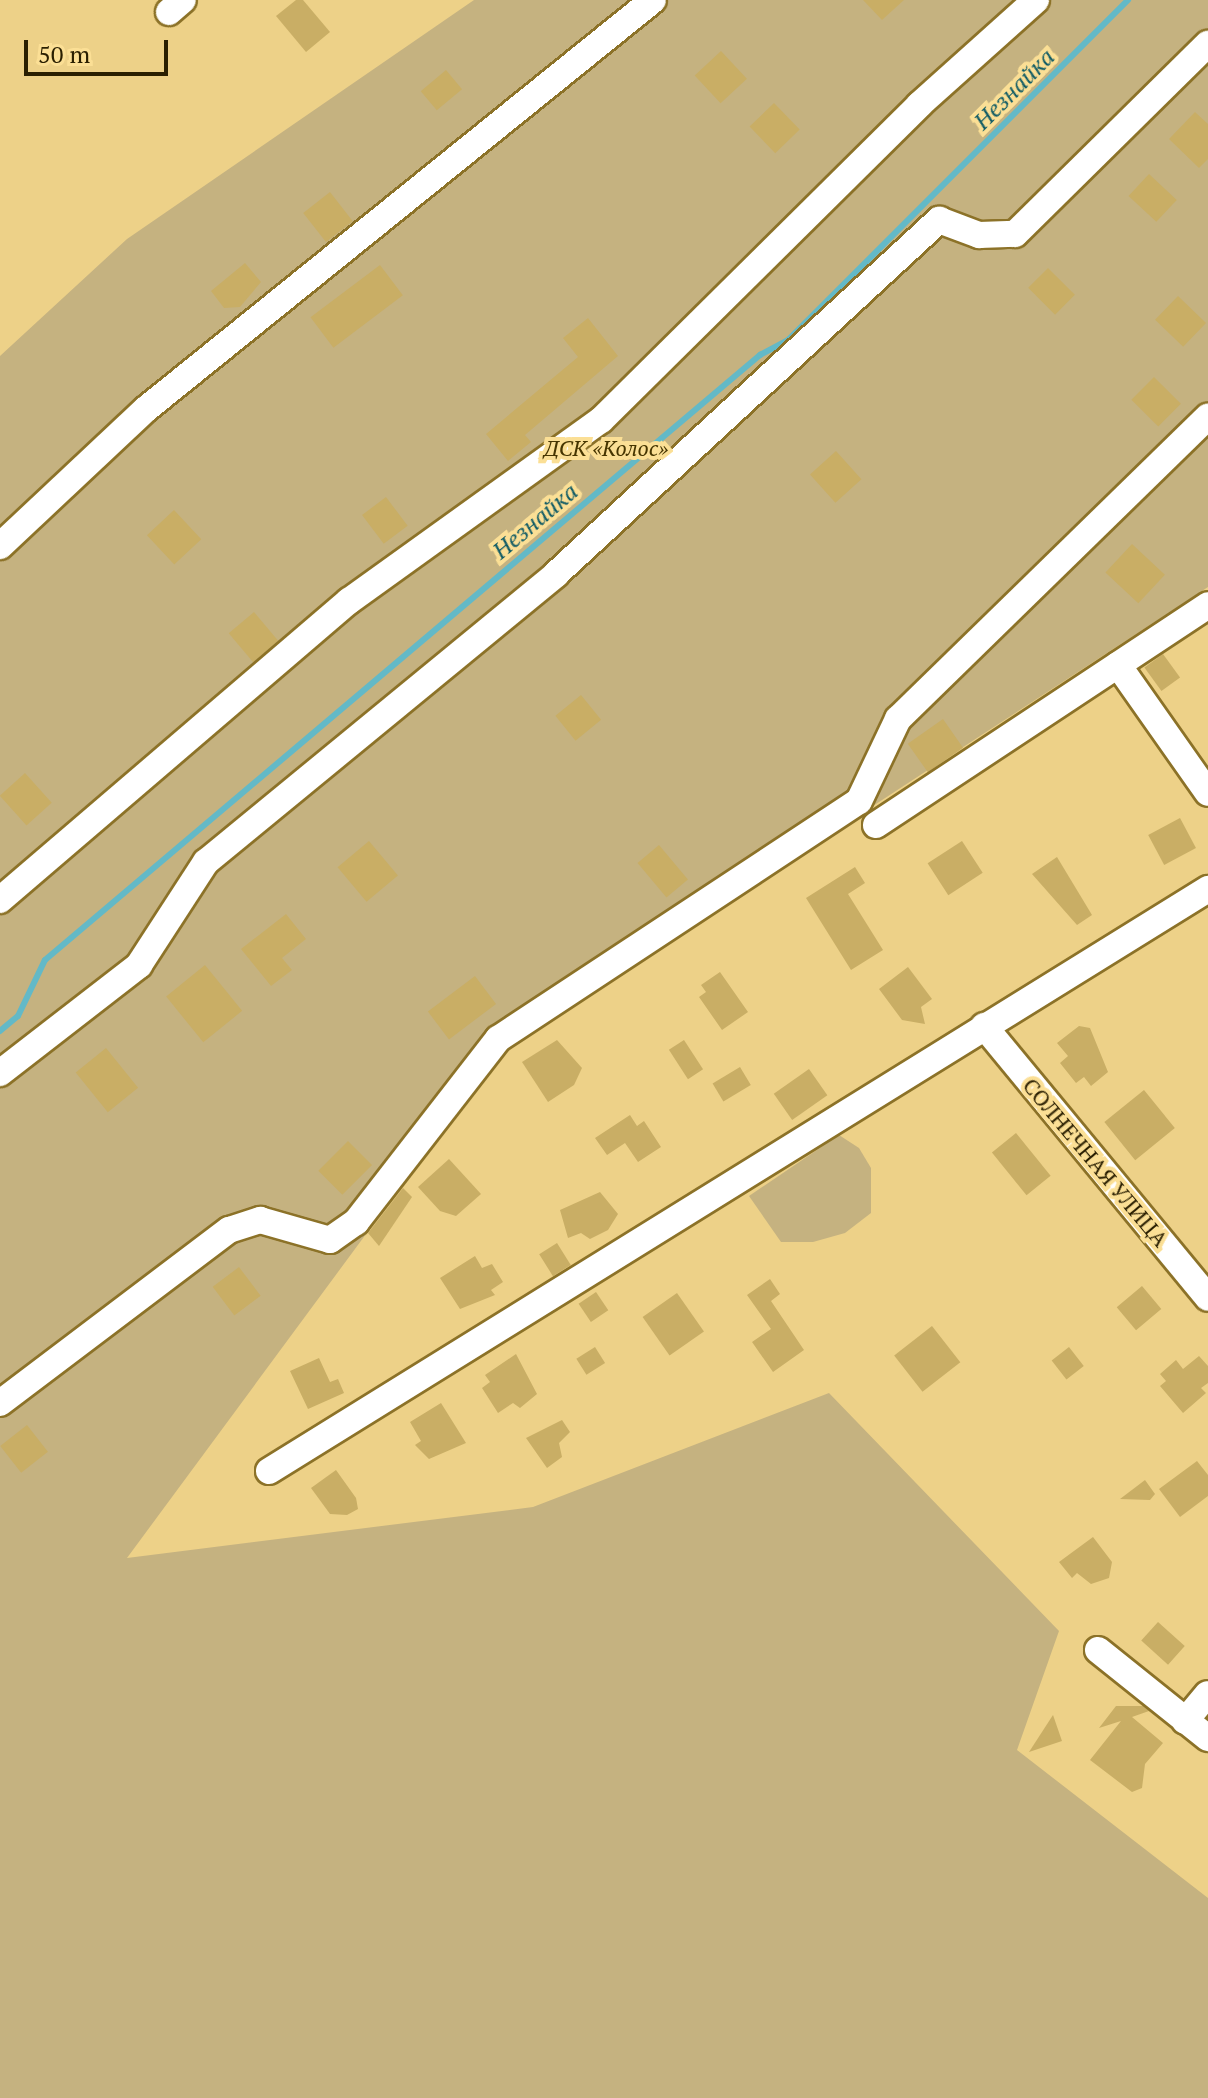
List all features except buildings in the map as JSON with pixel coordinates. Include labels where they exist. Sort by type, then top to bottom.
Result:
[{"type":"street","points":[[0,546],[146,409],[653,0]]},
{"type":"street","points":[[0,900],[349,601],[601,420],[897,127],[1036,0]]},
{"type":"street","points":[[0,1073],[139,965],[206,862],[556,574],[939,220],[979,235],[1015,234],[1208,44]]},
{"type":"street","points":[[0,1403],[229,1230],[260,1220],[330,1240],[356,1222],[498,1039],[859,801],[898,719],[1208,416]]},
{"type":"street","points":[[876,825],[1208,605]]},
{"type":"street","points":[[1118,665],[1208,793]]},
{"type":"street","points":[[269,1471],[1208,889]]},
{"type":"street","name":"СОЛНЕЧНАЯ УЛИЦА","points":[[984,1026],[1208,1298]]},
{"type":"street","points":[[1098,1650],[1208,1738]]},
{"type":"street","points":[[1185,1721],[1208,1694]]},
{"type":"green space","name":"ДСК «Колос»","points":[[474,0],[1208,0],[1208,587],[504,1047],[127,1558],[533,1507],[829,1393],[1059,1631],[1017,1750],[1208,1898],[1208,2098],[0,2098],[0,356],[127,239]]},
{"type":"green space","points":[[839,1135],[859,1148],[871,1168],[871,1213],[845,1233],[813,1242],[781,1242],[749,1196]]},
{"type":"waterway","name":"Незнайка","points":[[0,1031],[18,1016],[45,960],[760,355],[788,340],[1128,0]]}]
